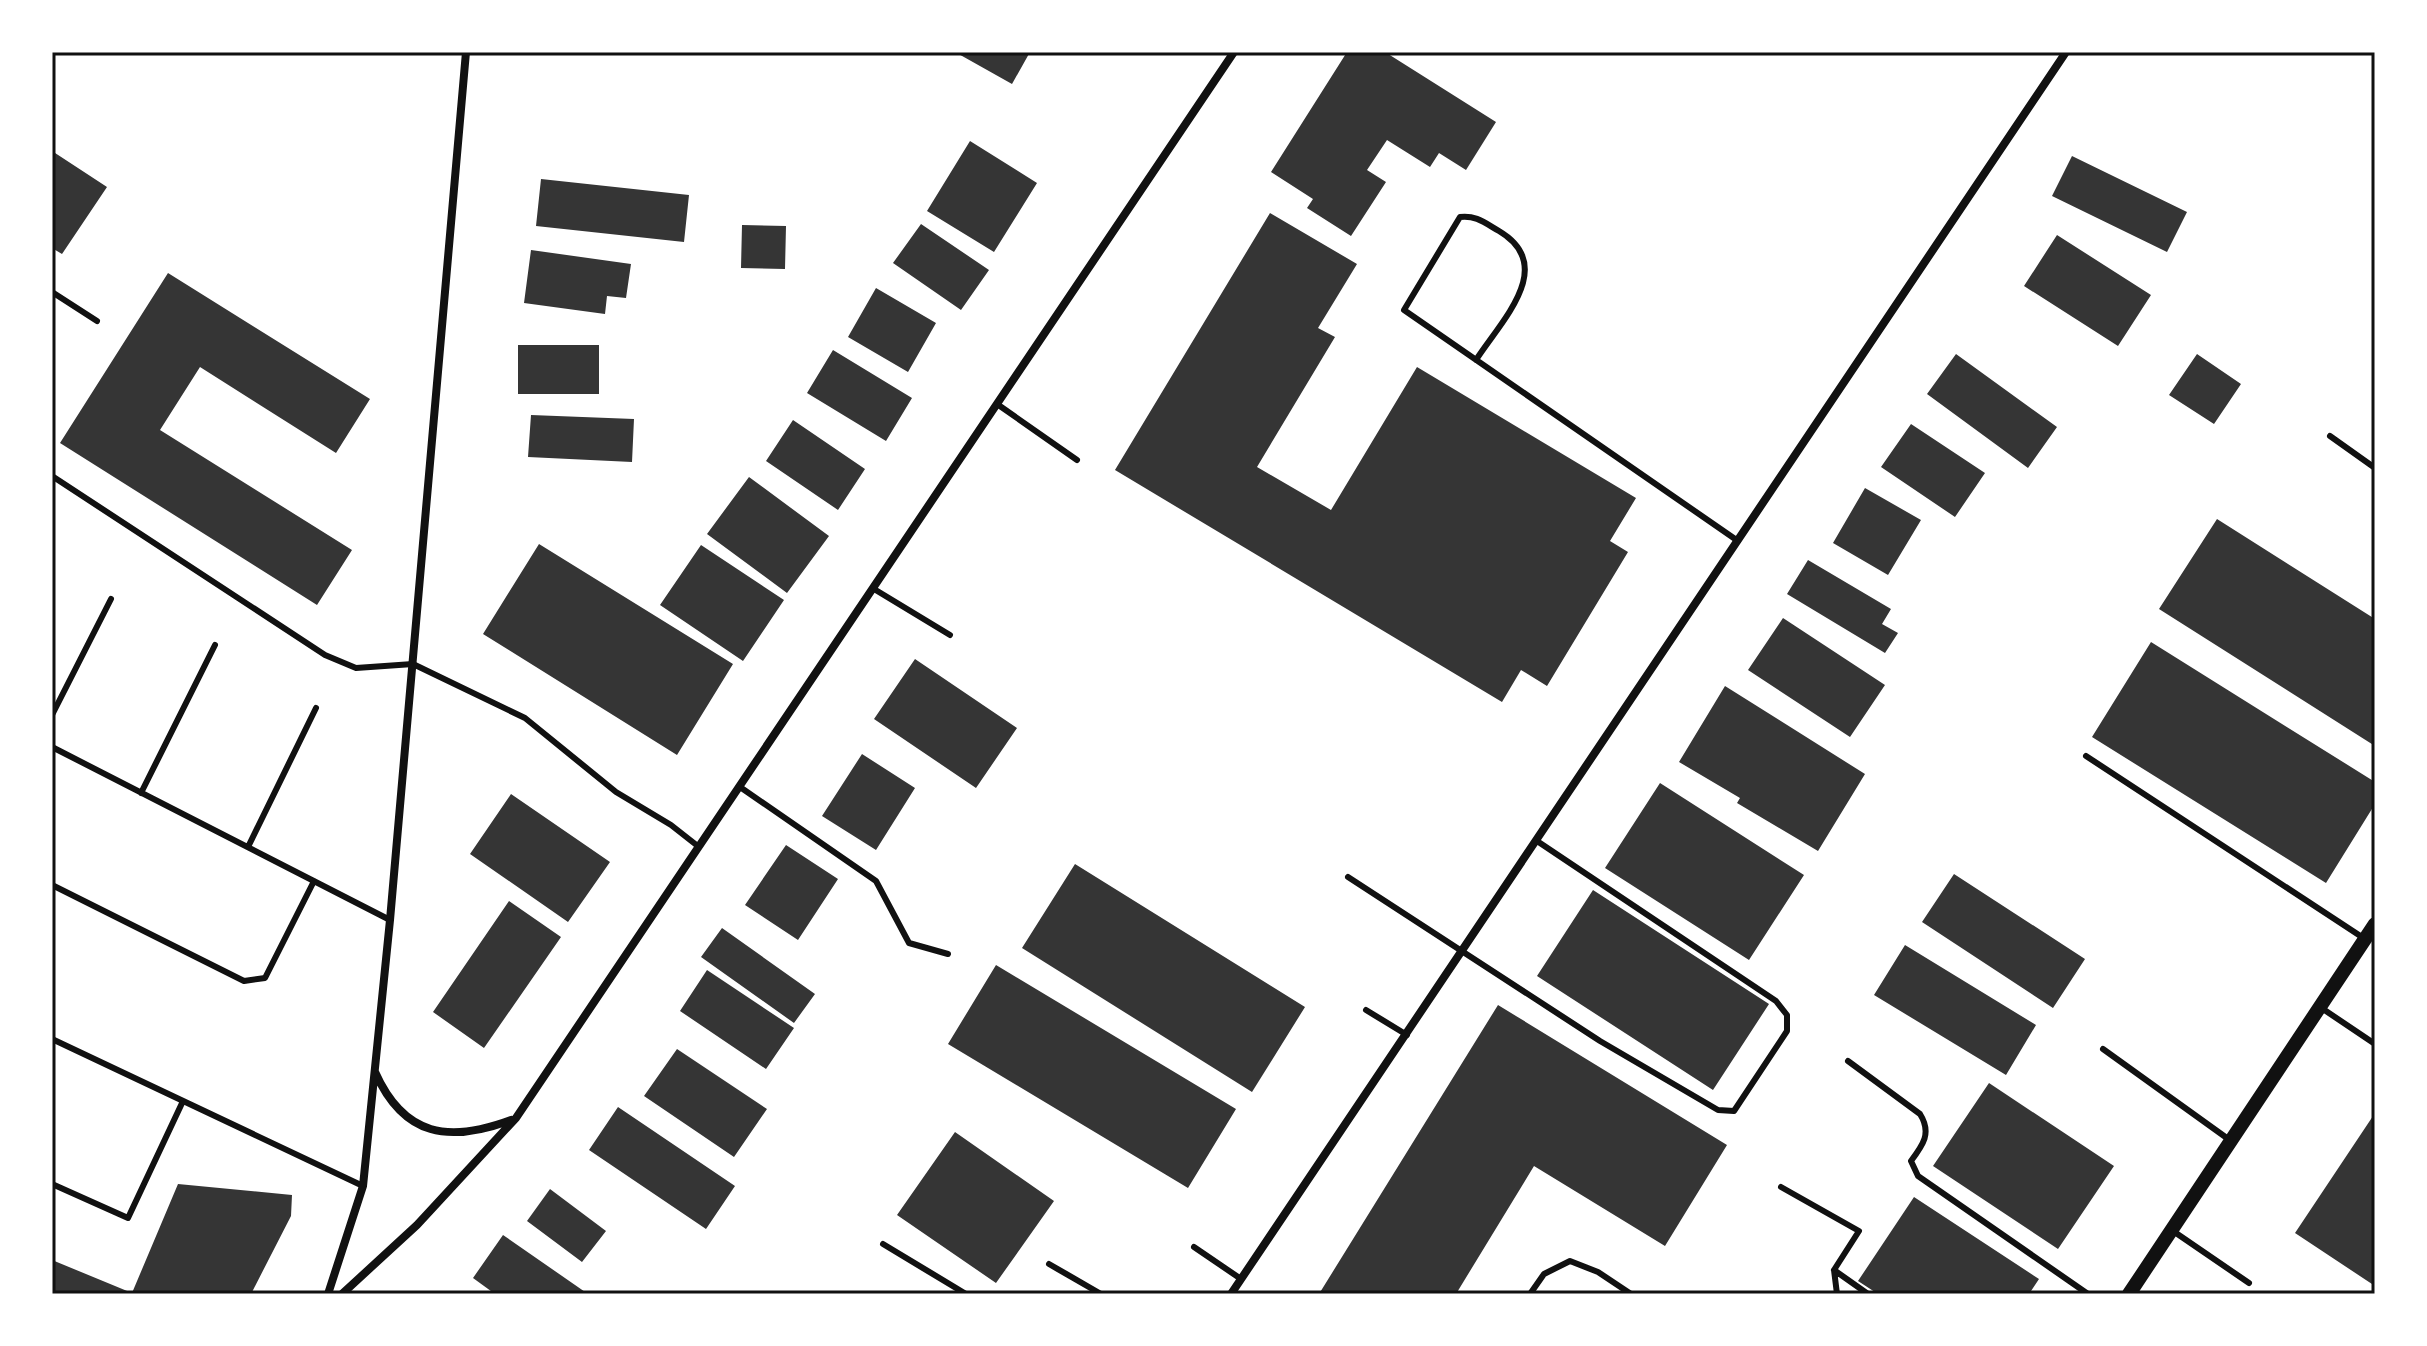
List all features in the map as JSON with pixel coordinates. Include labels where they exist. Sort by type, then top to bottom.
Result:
[{"type":"street","points":[[328,1294],[363,1186],[390,920],[466,52]]},
{"type":"street","points":[[342,1294],[417,1225],[516,1118],[1234,52]]},
{"type":"street","points":[[1231,1294],[2066,52]]},
{"type":"street","points":[[2129,1294],[2375,924]]},
{"type":"street","points":[[375,1071],[387,1097],[399,1113],[420,1127],[476,1133],[516,1118]]},
{"type":"lane","points":[[1476,360],[1525,285],[1525,259],[1516,241],[1473,215],[1460,217],[1404,310],[1476,360],[1738,541]]},
{"type":"lane","points":[[52,292],[97,321]]},
{"type":"lane","points":[[997,404],[1077,460]]},
{"type":"lane","points":[[2330,436],[2375,468]]},
{"type":"lane","points":[[52,476],[325,655],[356,668],[413,664],[525,718],[616,792],[671,825],[699,847]]},
{"type":"lane","points":[[874,589],[950,635]]},
{"type":"lane","points":[[52,715],[111,599]]},
{"type":"lane","points":[[141,793],[215,645]]},
{"type":"lane","points":[[248,847],[316,708]]},
{"type":"lane","points":[[52,747],[390,920]]},
{"type":"lane","points":[[2086,756],[2365,939]]},
{"type":"lane","points":[[740,787],[876,881],[909,943],[948,954]]},
{"type":"lane","points":[[1348,877],[1464,949],[1600,1041],[1718,1110],[1734,1111],[1787,1031],[1787,1015],[1776,1001],[1537,841]]},
{"type":"lane","points":[[52,885],[244,981],[265,978],[314,881]]},
{"type":"lane","points":[[2320,1007],[2375,1044]]},
{"type":"lane","points":[[1366,1010],[1407,1035]]},
{"type":"lane","points":[[52,1039],[363,1186]]},
{"type":"lane","points":[[2103,1049],[2231,1141]]},
{"type":"lane","points":[[1848,1061],[1920,1114],[1926,1123],[1925,1143],[1911,1161],[1918,1176],[2088,1294]]},
{"type":"lane","points":[[52,1184],[128,1218],[183,1101]]},
{"type":"lane","points":[[1781,1187],[1859,1231],[1834,1270],[1837,1294]]},
{"type":"lane","points":[[2172,1230],[2249,1283]]},
{"type":"lane","points":[[883,1244],[966,1294]]},
{"type":"lane","points":[[1194,1247],[1241,1279]]},
{"type":"lane","points":[[1530,1294],[1544,1274],[1570,1261],[1598,1272],[1631,1294]]},
{"type":"lane","points":[[1049,1264],[1101,1294]]},
{"type":"lane","points":[[1834,1270],[1868,1294]]},
{"type":"building","points":[[955,52],[1030,52],[1012,84]]},
{"type":"building","points":[[1347,52],[1385,52],[1496,122],[1466,170],[1439,153],[1430,167],[1387,140],[1367,170],[1386,182],[1351,236],[1307,208],[1313,199],[1271,172]]},
{"type":"building","points":[[970,141],[1037,183],[994,252],[927,211]]},
{"type":"building","points":[[52,151],[107,187],[62,254],[52,248]]},
{"type":"building","points":[[2072,156],[2187,212],[2167,252],[2052,196]]},
{"type":"building","points":[[541,179],[689,195],[684,242],[536,226]]},
{"type":"building","points":[[1270,213],[1357,264],[1318,328],[1335,337],[1257,467],[1331,510],[1417,367],[1636,498],[1610,541],[1628,552],[1547,686],[1521,670],[1502,702],[1115,470]]},
{"type":"building","points":[[921,224],[989,270],[961,310],[893,263]]},
{"type":"building","points":[[742,225],[786,226],[785,269],[741,268]]},
{"type":"building","points":[[2057,235],[2151,295],[2118,346],[2024,286]]},
{"type":"building","points":[[531,250],[631,264],[626,298],[607,296],[605,314],[524,303]]},
{"type":"building","points":[[168,273],[370,399],[336,453],[200,367],[160,430],[352,550],[317,605],[60,443]]},
{"type":"building","points":[[876,288],[936,323],[908,372],[848,337]]},
{"type":"building","points":[[518,345],[599,345],[599,394],[518,394]]},
{"type":"building","points":[[833,350],[912,398],[886,441],[807,393]]},
{"type":"building","points":[[1956,354],[2057,427],[2028,468],[1927,394]]},
{"type":"building","points":[[2197,354],[2241,384],[2214,424],[2169,395]]},
{"type":"building","points":[[531,415],[634,419],[632,462],[528,457]]},
{"type":"building","points":[[793,420],[865,469],[838,510],[766,461]]},
{"type":"building","points":[[1911,424],[1985,473],[1955,517],[1881,467]]},
{"type":"building","points":[[749,477],[829,536],[787,593],[707,534]]},
{"type":"building","points":[[1865,488],[1921,520],[1888,575],[1833,543]]},
{"type":"building","points":[[2217,519],[2375,619],[2375,746],[2159,609]]},
{"type":"building","points":[[539,544],[733,664],[677,755],[483,634]]},
{"type":"building","points":[[701,545],[784,600],[743,661],[660,605]]},
{"type":"building","points":[[1808,560],[1891,609],[1882,624],[1898,633],[1885,653],[1787,594]]},
{"type":"building","points":[[1783,618],[1885,685],[1850,737],[1748,670]]},
{"type":"building","points":[[2151,642],[2375,782],[2375,804],[2326,883],[2092,737]]},
{"type":"building","points":[[915,659],[1017,728],[976,788],[874,719]]},
{"type":"building","points":[[1725,686],[1865,774],[1818,851],[1737,803],[1740,798],[1679,762]]},
{"type":"building","points":[[862,754],[915,788],[876,850],[822,816]]},
{"type":"building","points":[[1660,783],[1804,875],[1749,960],[1605,868]]},
{"type":"building","points":[[511,794],[610,862],[568,922],[470,854]]},
{"type":"building","points":[[786,845],[838,879],[798,940],[745,905]]},
{"type":"building","points":[[1075,864],[1305,1007],[1252,1092],[1022,948]]},
{"type":"building","points":[[1954,874],[2085,959],[2053,1008],[1922,922]]},
{"type":"building","points":[[1593,890],[1769,1004],[1713,1090],[1537,976]]},
{"type":"building","points":[[509,901],[561,937],[484,1048],[433,1012]]},
{"type":"building","points":[[722,928],[815,994],[794,1023],[701,957]]},
{"type":"building","points":[[1905,945],[2036,1025],[2006,1075],[1874,995]]},
{"type":"building","points":[[996,965],[1236,1109],[1188,1188],[948,1044]]},
{"type":"building","points":[[707,970],[794,1028],[766,1069],[680,1011]]},
{"type":"building","points":[[1498,1005],[1727,1145],[1665,1246],[1534,1166],[1456,1294],[1319,1294]]},
{"type":"building","points":[[677,1049],[767,1109],[734,1157],[644,1096]]},
{"type":"building","points":[[1989,1083],[2114,1166],[2058,1249],[1933,1166]]},
{"type":"building","points":[[618,1107],[735,1186],[706,1229],[589,1150]]},
{"type":"building","points":[[2375,1113],[2375,1286],[2295,1233]]},
{"type":"building","points":[[955,1132],[1054,1201],[996,1283],[897,1215]]},
{"type":"building","points":[[178,1184],[292,1195],[291,1216],[251,1294],[52,1294],[52,1260],[132,1293]]},
{"type":"building","points":[[550,1189],[606,1231],[582,1262],[527,1221]]},
{"type":"building","points":[[1914,1197],[2039,1279],[2029,1294],[1878,1294],[1858,1281]]},
{"type":"building","points":[[503,1235],[588,1294],[495,1294],[473,1278]]}]
